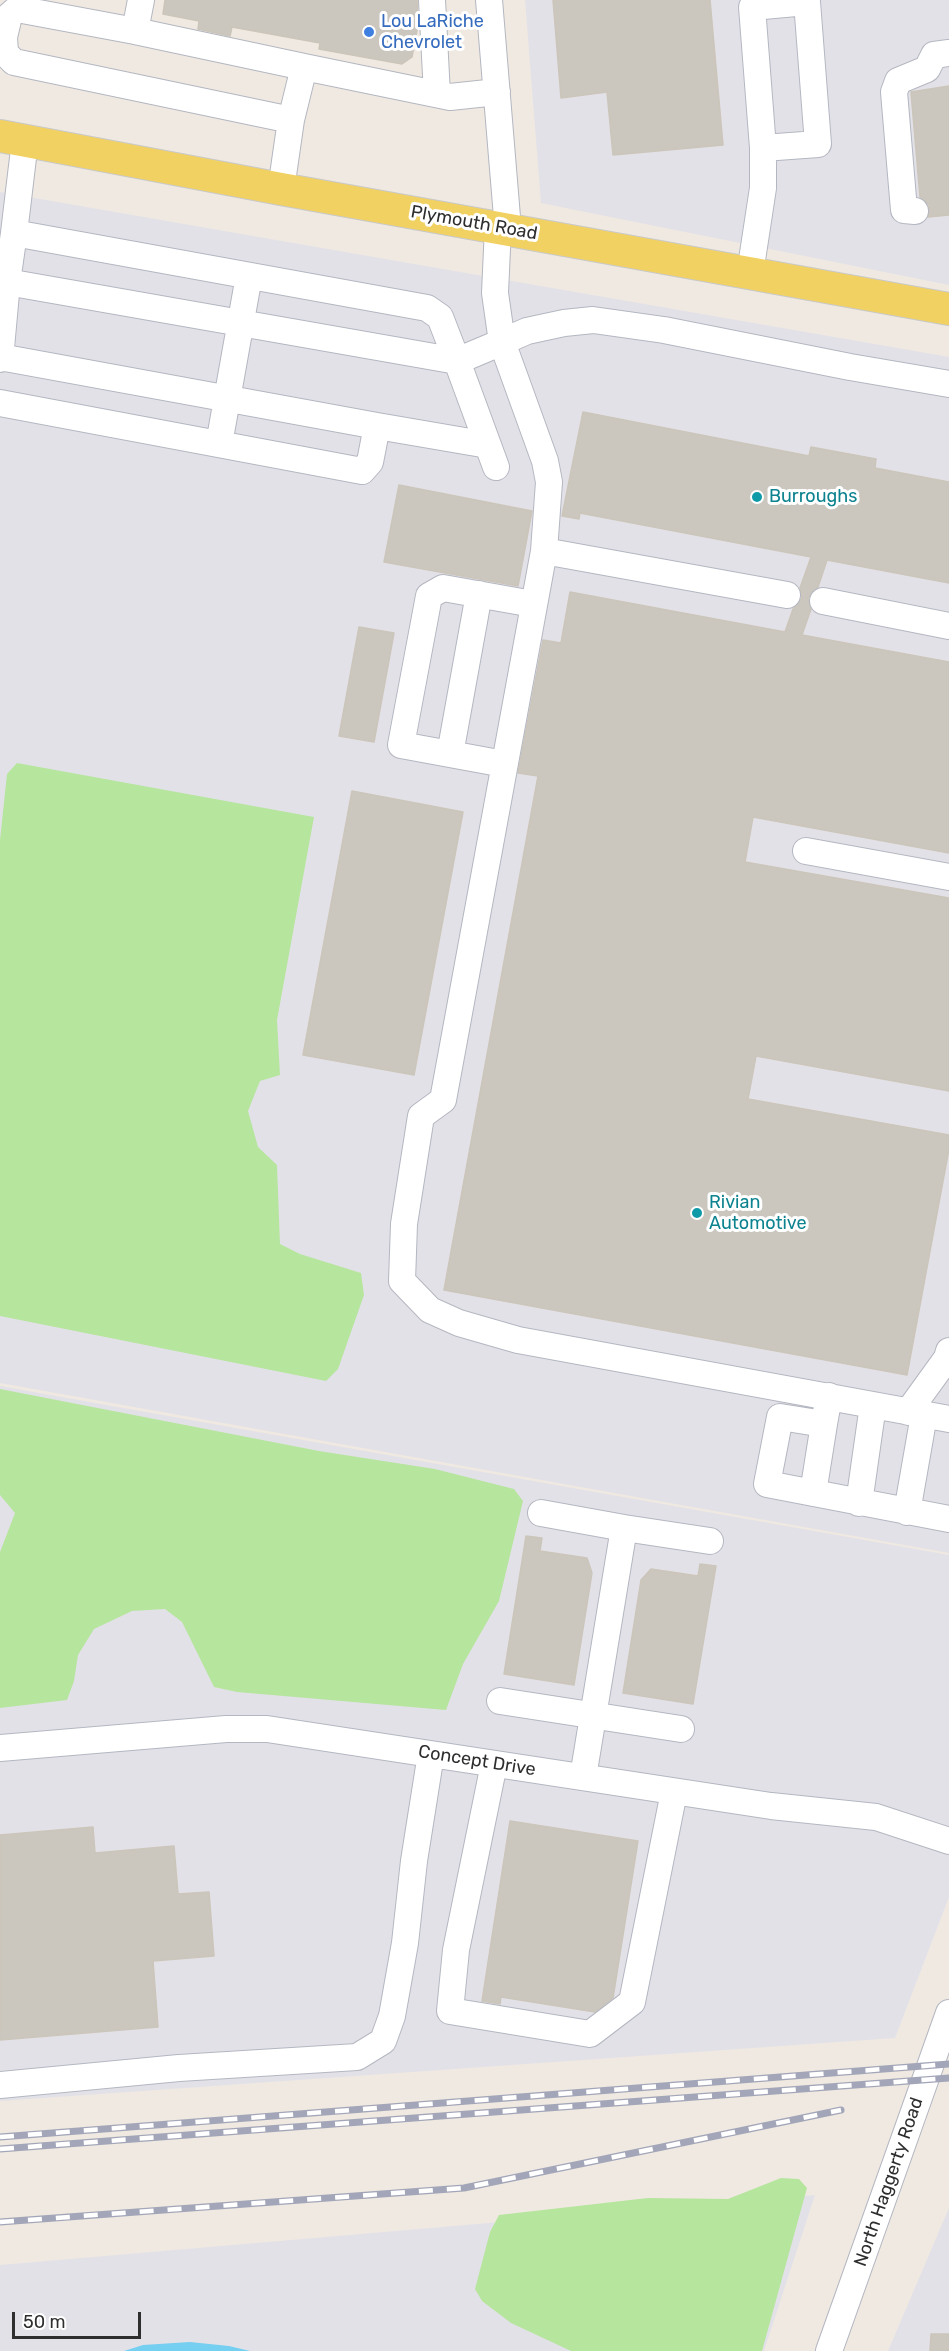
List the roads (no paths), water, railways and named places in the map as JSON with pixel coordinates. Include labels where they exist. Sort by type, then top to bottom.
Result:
[{"type":"main road","name":"Plymouth Road","points":[[12,138],[281,189],[949,309]]},
{"type":"street","points":[[135,31],[141,0]]},
{"type":"street","points":[[432,0],[437,94]]},
{"type":"street","points":[[489,0],[497,92],[503,228],[495,292],[502,342],[545,461],[549,482],[544,551],[443,1100],[421,1116],[404,1224],[402,1281],[430,1310],[459,1323],[518,1340],[949,1419]]},
{"type":"street","points":[[750,273],[763,188],[763,148],[752,7],[778,2],[807,3],[818,144],[763,148]]},
{"type":"street","points":[[291,120],[14,63],[5,53],[4,36],[9,16],[16,9],[135,31],[450,97],[497,92]]},
{"type":"street","points":[[915,211],[904,210],[894,92],[898,81],[927,69],[934,55],[949,53]]},
{"type":"street","points":[[281,189],[291,120],[304,67]]},
{"type":"street","points":[[12,138],[14,233],[0,358],[376,426],[492,456],[440,317],[427,308],[14,233]]},
{"type":"street","points":[[219,444],[249,276]]},
{"type":"street","points":[[7,282],[457,361],[527,332],[564,322],[593,320],[664,330],[949,384]]},
{"type":"street","points":[[0,403],[362,471],[370,462],[376,426]]},
{"type":"street","points":[[544,551],[787,595]]},
{"type":"street","points":[[504,764],[401,745],[429,596],[443,588],[533,604]]},
{"type":"street","points":[[450,754],[479,594]]},
{"type":"street","points":[[823,601],[949,626]]},
{"type":"street","points":[[806,851],[949,877]]},
{"type":"street","points":[[907,1512],[916,1413],[949,1351]]},
{"type":"street","points":[[813,1493],[829,1396]]},
{"type":"street","points":[[859,1503],[873,1405]]},
{"type":"street","points":[[824,1424],[780,1417],[767,1484],[949,1519]]},
{"type":"street","points":[[541,1513],[710,1541]]},
{"type":"street","points":[[584,1777],[624,1528]]},
{"type":"street","points":[[500,1701],[681,1729]]},
{"type":"street","name":"Concept Drive","points":[[0,1748],[267,1729],[674,1792],[771,1806],[876,1817],[949,1841]]},
{"type":"street","points":[[0,2085],[179,2068],[357,2057],[383,2041],[392,2016],[405,1943],[430,1754]]},
{"type":"street","points":[[494,1764],[456,1950],[450,2011],[590,2034],[632,2002],[674,1792]]},
{"type":"street","name":"North Haggerty Road","points":[[832,2350],[949,2013]]},
{"type":"water","points":[[190,2342],[229,2346],[250,2351],[124,2351],[143,2345]]},
{"type":"railway","points":[[0,2137],[949,2064]]},
{"type":"railway","points":[[0,2149],[949,2078]]},
{"type":"railway","points":[[0,2222],[464,2188],[841,2110]]},
{"type":"place","name":"Lou LaRiche Chevrolet","points":[[369,32]]},
{"type":"place","name":"Burroughs","points":[[757,497]]},
{"type":"place","name":"Rivian Automotive","points":[[697,1213]]}]
